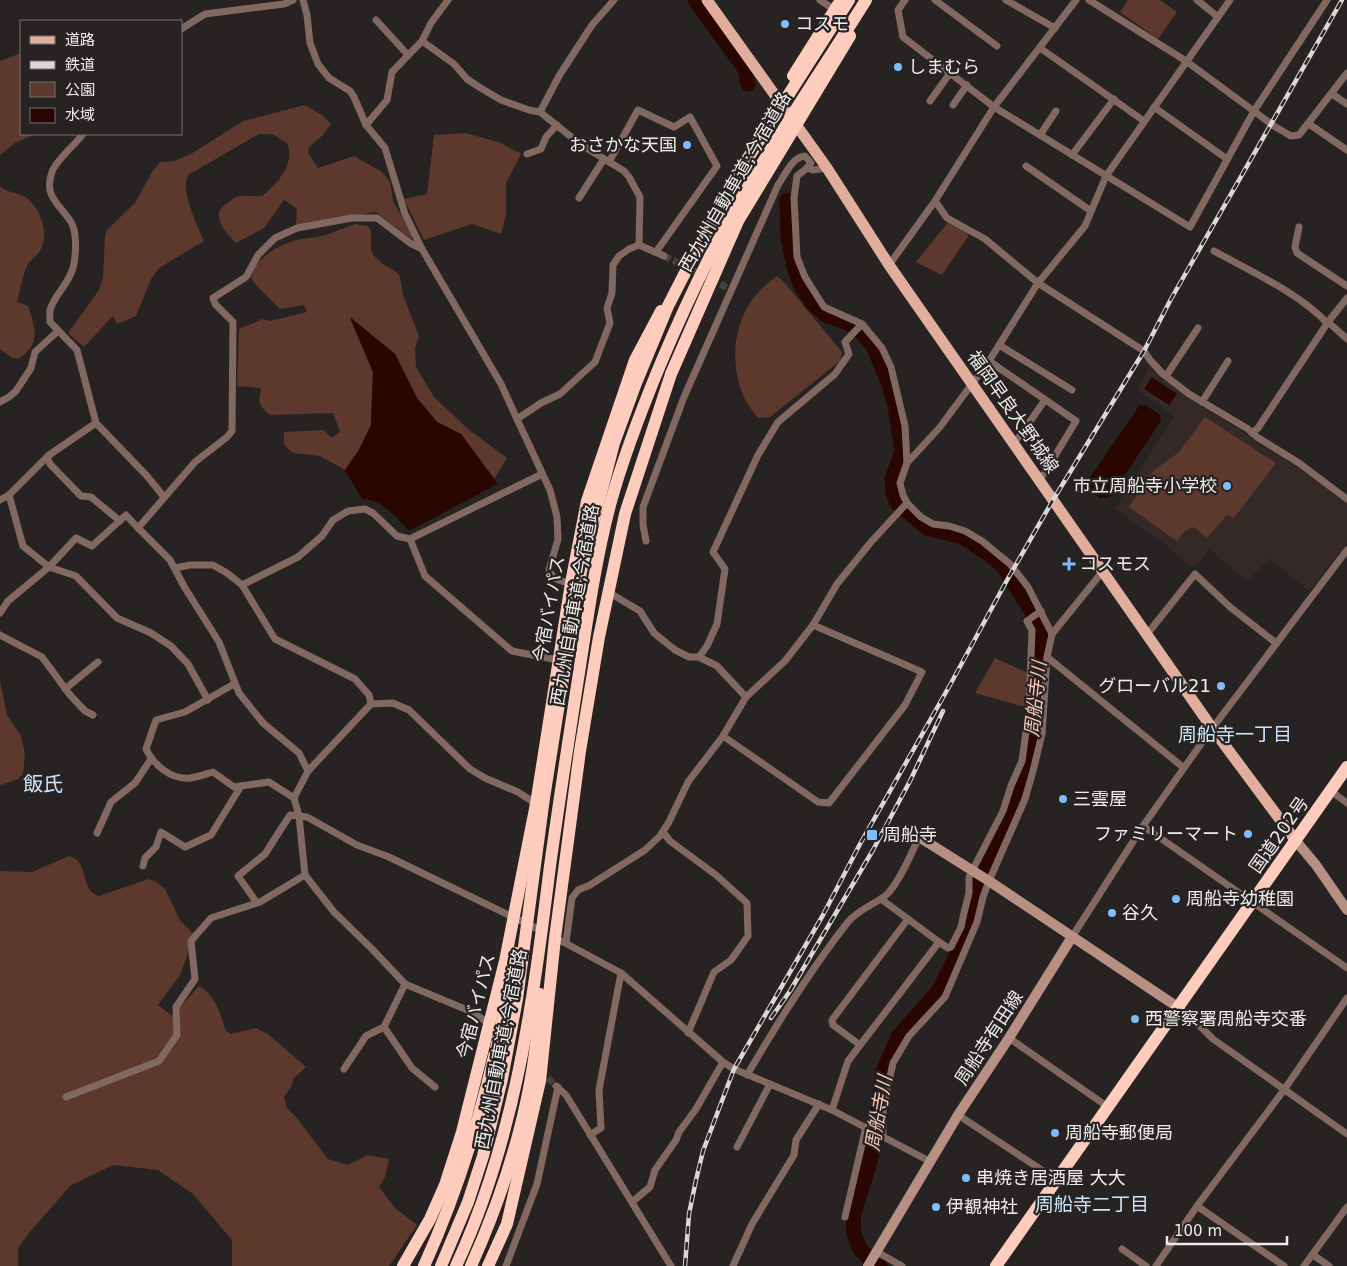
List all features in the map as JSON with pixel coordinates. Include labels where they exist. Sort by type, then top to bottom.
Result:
[{"type":"highway","name":"西九州自動車道;今宿道路","points":[[441,1266],[468,1202],[483,1156],[498,1098],[517,999],[540,801],[582,566],[614,443],[636,383],[668,306],[719,209],[748,158],[849,0]]},
{"type":"highway","name":"西九州自動車道;今宿道路","points":[[456,1266],[497,1161],[513,1101],[532,1003],[554,841],[596,568],[610,504],[627,448],[682,312],[705,266],[761,166],[866,0]]},
{"type":"highway","points":[[488,1266],[508,1224],[540,1081],[561,940],[580,751],[599,638],[625,514],[671,374],[738,221],[873,0]]},
{"type":"highway","name":"今宿バイパス","points":[[404,1266],[430,1219],[445,1185],[462,1132],[490,1025],[506,962],[514,916],[540,801],[558,660],[587,501],[635,360],[704,227],[778,100],[838,5]]},
{"type":"highway","name":"国道202号","points":[[996,1266],[1254,902],[1347,767]]},
{"type":"highway","points":[[424,1266],[439,1233],[470,1145],[492,1068],[509,988],[520,925],[531,839],[540,801]]},
{"type":"highway","points":[[471,1266],[491,1220],[507,1175],[529,1089],[540,1011],[543,924]]},
{"type":"main road","name":"福岡早良大野城線","points":[[707,0],[827,168],[889,265],[1212,728],[1296,841]]},
{"type":"main road","points":[[919,837],[1179,1008]]},
{"type":"main road","points":[[1296,841],[1316,865],[1347,910]]},
{"type":"main road","name":"周船寺有田線","points":[[868,1266],[958,1115],[1072,937]]},
{"type":"street","points":[[182,28],[206,14],[284,4],[293,0]]},
{"type":"street","points":[[303,0],[307,15],[310,43],[318,64],[329,78],[350,91],[366,124],[385,148],[404,214],[422,249],[492,367],[550,490],[557,517],[558,540],[549,570],[552,576],[558,580],[571,583]]},
{"type":"street","points":[[366,124],[387,100],[392,72],[422,41],[431,23],[448,0]]},
{"type":"street","points":[[820,0],[838,5]]},
{"type":"street","points":[[905,0],[898,10],[904,37],[994,107],[1190,228],[1254,111],[1328,0]]},
{"type":"street","points":[[935,0],[997,46]]},
{"type":"street","points":[[1006,0],[1054,28]]},
{"type":"street","points":[[889,265],[935,201],[994,107],[1076,0]]},
{"type":"street","points":[[1089,0],[1186,60],[1272,124],[1292,136],[1299,135],[1346,78]]},
{"type":"street","points":[[1198,0],[1218,17]]},
{"type":"street","points":[[906,464],[940,427],[989,361],[1038,283],[1085,226],[1106,176],[1230,0]]},
{"type":"street","points":[[540,112],[559,76],[610,1]]},
{"type":"street","points":[[376,20],[408,55]]},
{"type":"street","points":[[422,41],[454,64],[467,78],[479,87],[501,100],[540,112],[580,144],[624,171],[640,197],[639,245]]},
{"type":"street","points":[[1040,48],[1144,120]]},
{"type":"street","points":[[930,101],[950,73]]},
{"type":"street","points":[[953,104],[967,86]]},
{"type":"street","points":[[1332,94],[1347,104]]},
{"type":"street","points":[[1072,155],[1114,99]]},
{"type":"street","points":[[1154,106],[1227,160]]},
{"type":"street","points":[[579,198],[607,160],[638,110],[674,127],[690,117],[717,166],[656,252]]},
{"type":"street","points":[[1040,135],[1056,110]]},
{"type":"street","points":[[1309,124],[1347,150]]},
{"type":"street","points":[[527,154],[541,149],[546,138],[556,125]]},
{"type":"street","points":[[81,135],[52,171],[49,185],[53,200],[71,222],[75,231],[74,264],[65,284],[50,308],[50,322],[77,350],[96,423],[164,496]]},
{"type":"street","points":[[646,541],[643,525],[644,507],[684,397],[778,185],[794,162],[800,156],[805,156],[811,164],[797,176],[794,198],[797,257],[805,278],[824,307],[862,324],[882,348],[891,367],[905,426],[906,464],[900,483],[903,495],[907,502],[926,521],[966,531],[982,541],[1010,564],[1023,580],[1052,634]]},
{"type":"street","points":[[1026,166],[1091,210]]},
{"type":"street","points":[[807,168],[813,170],[827,168]]},
{"type":"street","points":[[935,201],[947,218],[985,239],[1038,283],[1144,351],[1166,376],[1189,394],[1248,429],[1347,499]]},
{"type":"street","points":[[138,528],[195,462],[232,431],[233,322],[215,304],[213,298],[246,277],[258,255],[275,238],[296,228],[352,218],[377,218],[410,243],[422,249]]},
{"type":"street","points":[[1299,227],[1295,247],[1298,253],[1347,286]]},
{"type":"street","points":[[517,419],[541,403],[560,394],[595,362],[610,323],[607,308],[612,293],[613,265],[619,256],[639,245],[664,256]]},
{"type":"street","points":[[1214,251],[1278,287],[1316,312],[1347,339]]},
{"type":"street","points":[[1252,433],[1258,428],[1328,323],[1347,298]]},
{"type":"street","points":[[699,657],[718,624],[725,569],[713,552],[758,455],[778,422],[835,374],[849,354],[845,342],[862,324]]},
{"type":"street","points":[[1166,376],[1198,328]]},
{"type":"street","points":[[0,402],[16,391],[31,368],[35,352],[58,331]]},
{"type":"street","points":[[999,345],[1072,390]]},
{"type":"street","points":[[989,361],[1076,421],[1044,474],[1039,479]]},
{"type":"street","points":[[1202,402],[1228,361]]},
{"type":"street","points":[[1013,442],[1019,437],[1045,400]]},
{"type":"street","points":[[0,500],[9,495],[47,457],[96,423]]},
{"type":"street","points":[[47,457],[50,464],[81,496],[91,497],[120,521]]},
{"type":"street","points":[[242,585],[298,557],[322,536],[333,520],[348,511],[365,509],[373,513],[397,536],[410,539],[542,474]]},
{"type":"street","points":[[9,495],[24,546],[49,567],[76,576],[117,618],[151,633],[171,646],[188,664],[208,700]]},
{"type":"street","points":[[561,940],[572,898],[578,890],[590,885],[645,850],[663,832],[688,782],[723,736],[746,697],[784,661],[813,625],[837,584],[907,502]]},
{"type":"street","points":[[0,613],[8,601],[49,567],[76,538],[92,546],[126,514],[170,560],[185,588],[220,642],[234,684],[250,708],[263,723],[299,753],[308,771]]},
{"type":"street","points":[[410,539],[425,576],[512,651],[558,660]]},
{"type":"street","points":[[1072,937],[1143,826],[1212,728],[1347,550]]},
{"type":"street","points":[[175,568],[190,565],[213,565],[242,585],[275,640],[355,679],[368,695],[371,704]]},
{"type":"street","points":[[882,1135],[883,1109],[893,1063],[909,1036],[945,997],[977,922],[987,880],[1024,799],[1034,771],[1042,734],[1047,657],[1052,634],[1103,572]]},
{"type":"street","points":[[1148,634],[1195,574],[1230,607],[1276,643]]},
{"type":"street","points":[[608,592],[640,611],[654,633],[675,650],[689,657],[699,657],[716,666],[746,697]]},
{"type":"street","points":[[881,899],[939,942],[948,948],[952,947],[969,893],[969,877],[1004,811],[1011,786],[1022,761],[1029,710],[1032,630],[1027,620],[1040,612]]},
{"type":"street","points":[[723,736],[818,802],[829,803],[905,705],[922,672],[813,625]]},
{"type":"street","points":[[0,635],[42,657],[65,689],[85,712],[93,715]]},
{"type":"street","points":[[1047,657],[1184,768]]},
{"type":"street","points":[[65,689],[98,662]]},
{"type":"street","points":[[234,684],[185,712],[156,720],[146,749],[151,758],[174,776],[189,778],[213,772],[234,787],[269,782],[294,798],[299,816],[305,875],[334,912],[372,948],[405,984],[472,1012],[490,1025]]},
{"type":"street","points":[[294,798],[308,771],[371,704],[392,703],[409,710],[470,769],[491,781],[540,801]]},
{"type":"street","points":[[97,833],[111,802],[135,783],[151,758]]},
{"type":"street","points":[[143,866],[145,858],[156,846],[161,832],[186,847],[211,836],[241,786]]},
{"type":"street","points":[[1331,790],[1347,803]]},
{"type":"street","points":[[257,903],[238,876],[265,854],[290,815],[307,818],[357,845],[389,857],[514,916],[621,973],[723,1062],[832,1110],[931,1162]]},
{"type":"street","points":[[1143,826],[1347,968]]},
{"type":"street","points":[[663,832],[670,841],[716,875],[747,904],[748,936],[731,960],[714,972],[688,1033]]},
{"type":"street","points":[[747,1074],[784,1013],[850,920],[861,910],[887,895],[902,873],[919,837]]},
{"type":"street","points":[[66,1097],[159,1061],[177,1035],[176,1008],[195,979],[191,941],[211,918],[257,903],[305,875]]},
{"type":"street","points":[[860,1045],[833,1025],[832,1020],[908,919]]},
{"type":"street","points":[[832,1110],[848,1061],[939,942]]},
{"type":"street","points":[[590,1134],[601,1128],[599,1090],[621,973]]},
{"type":"street","points":[[344,1069],[366,1036],[384,1027],[405,984]]},
{"type":"street","points":[[1156,1266],[1197,1206],[1284,1090],[1347,998]]},
{"type":"street","points":[[1179,1008],[1213,1039],[1347,1134]]},
{"type":"street","points":[[384,1027],[412,1068],[435,1087]]},
{"type":"street","points":[[1009,1038],[1108,1107]]},
{"type":"street","points":[[632,1202],[650,1187],[655,1170],[696,1109],[723,1062]]},
{"type":"street","points":[[737,1147],[770,1084]]},
{"type":"street","points":[[506,1266],[537,1184],[557,1087],[566,1095],[671,1266]]},
{"type":"street","points":[[733,1266],[752,1224],[794,1155],[796,1140],[819,1104]]},
{"type":"street","points":[[958,1115],[1057,1180]]},
{"type":"street","points":[[845,1216],[868,1128]]},
{"type":"street","points":[[1197,1206],[1284,1266]]},
{"type":"street","points":[[1304,1266],[1347,1207]]},
{"type":"street","points":[[1339,1218],[1347,1224]]},
{"type":"street","points":[[1122,1249],[1146,1266]]},
{"type":"street","points":[[877,1252],[902,1266]]},
{"type":"street","points":[[1313,1255],[1329,1266]]},
{"type":"shaded area","name":"市立周船寺小学校","points":[[1150,366],[1184,395],[1261,446],[1304,471],[1347,502],[1347,543],[1309,591],[1269,559],[1247,581],[1209,549],[1195,567],[1191,567],[1167,546],[1115,508],[1175,416],[1137,390]]},
{"type":"green space","points":[[1128,0],[1160,0],[1177,12],[1158,39],[1120,12]]},
{"type":"green space","points":[[20,53],[20,135],[33,135],[15,143],[0,155],[0,61]]},
{"type":"green space","points":[[305,105],[322,115],[331,124],[323,135],[309,147],[308,153],[318,168],[354,156],[382,172],[390,182],[393,201],[413,236],[411,239],[376,212],[296,225],[297,209],[284,200],[264,228],[236,243],[224,229],[219,218],[222,208],[237,197],[265,194],[287,167],[289,149],[287,143],[272,134],[259,134],[188,175],[186,190],[188,199],[204,241],[159,268],[151,279],[136,316],[117,324],[113,316],[84,347],[68,333],[99,290],[103,277],[107,230],[135,203],[152,172],[160,162],[174,161],[191,154],[243,121]]},
{"type":"green space","points":[[466,133],[501,143],[521,154],[506,183],[506,215],[501,234],[472,224],[424,240],[404,199],[427,194],[434,135]]},
{"type":"green space","points":[[0,186],[28,199],[37,209],[44,229],[41,249],[26,268],[17,302],[28,306],[35,336],[30,348],[18,359],[11,357],[0,349]]},
{"type":"green space","points":[[948,222],[969,235],[942,275],[916,262]]},
{"type":"green space","points":[[355,224],[368,226],[371,231],[371,250],[374,256],[399,275],[403,295],[419,336],[415,348],[416,367],[434,397],[468,429],[507,458],[494,479],[461,434],[437,422],[417,398],[395,354],[350,319],[373,372],[371,425],[359,450],[345,470],[320,456],[293,453],[284,445],[284,432],[323,430],[332,438],[340,432],[333,413],[270,415],[263,409],[260,403],[261,388],[237,386],[239,329],[263,319],[270,321],[307,312],[304,305],[280,309],[251,278],[257,264],[278,247],[302,239],[327,235]]},
{"type":"green space","points":[[777,276],[842,352],[840,361],[770,417],[758,418],[749,407],[740,387],[735,362],[735,349],[740,323],[745,311],[760,290]]},
{"type":"green space","points":[[1205,417],[1276,463],[1234,518],[1227,515],[1207,538],[1192,527],[1184,532],[1177,541],[1129,507],[1154,470],[1178,453]]},
{"type":"green space","points":[[995,658],[1028,673],[1025,707],[975,693]]},
{"type":"green space","points":[[0,680],[7,715],[21,736],[25,754],[23,774],[18,779],[2,785],[0,784]]},
{"type":"green space","points":[[69,856],[80,863],[89,888],[99,896],[149,879],[155,881],[165,889],[181,922],[193,934],[193,940],[180,975],[158,1005],[172,1016],[199,986],[205,990],[219,1011],[226,1031],[231,1034],[256,1028],[268,1034],[306,1067],[293,1079],[292,1085],[284,1097],[287,1108],[328,1159],[348,1165],[367,1155],[389,1159],[385,1177],[379,1187],[395,1208],[417,1225],[389,1266],[232,1266],[232,1240],[193,1194],[158,1170],[113,1165],[70,1186],[18,1248],[18,1266],[0,1266],[0,871],[32,872]]},
{"type":"water","points":[[350,317],[395,354],[417,398],[437,422],[461,434],[498,484],[409,531],[383,506],[377,502],[362,499],[345,470],[359,450],[371,425],[373,372]]},
{"type":"water","points":[[1152,377],[1177,394],[1169,405],[1144,389]]},
{"type":"water","points":[[1145,405],[1160,415],[1161,421],[1110,497],[1100,498],[1085,489],[1084,486],[1139,406]]},
{"type":"waterway","name":"周船寺川","points":[[695,0],[745,69],[748,84]]},
{"type":"waterway","name":"周船寺川","points":[[787,200],[788,238],[794,267],[800,284],[812,303],[826,315],[852,325],[863,334],[873,346],[890,387],[902,451],[892,479],[893,493],[897,503],[927,528],[962,537],[1003,566],[1041,627],[1039,702],[1026,768],[1012,810],[983,868],[976,900],[955,958],[939,990],[898,1037],[883,1071],[876,1138],[853,1216],[854,1234],[860,1249],[874,1264],[880,1266]]},
{"type":"tunnel","points":[[664,256],[732,290]]},
{"type":"tunnel","points":[[540,1071],[556,1086]]},
{"type":"railway","points":[[685,1266],[689,1214],[703,1151],[734,1069],[823,915],[860,844],[1006,582],[1053,500],[1144,351],[1171,299],[1342,0]]},
{"type":"railway","points":[[771,1018],[790,991],[873,850],[910,781],[943,711]]},
{"type":"place","name":"コスモ","points":[[785,24]]},
{"type":"place","name":"しまむら","points":[[898,67]]},
{"type":"place","name":"おさかな天国","points":[[687,145]]},
{"type":"place","name":"市立周船寺小学校","points":[[1227,486]]},
{"type":"place","name":"コスモス","points":[[1069,564]]},
{"type":"place","name":"グローバル21","points":[[1221,686]]},
{"type":"place","name":"三雲屋","points":[[1063,799]]},
{"type":"place","name":"ファミリーマート","points":[[1248,834]]},
{"type":"place","name":"周船寺","points":[[872,835]]},
{"type":"place","name":"周船寺幼稚園","points":[[1176,899]]},
{"type":"place","name":"谷久","points":[[1112,913]]},
{"type":"place","name":"西警察署周船寺交番","points":[[1135,1019]]},
{"type":"place","name":"周船寺郵便局","points":[[1055,1133]]},
{"type":"place","name":"串焼き居酒屋 大大","points":[[966,1178]]},
{"type":"place","name":"伊覩神社","points":[[936,1207]]},
{"type":"district","name":"周船寺一丁目","points":[[1235,734]]},
{"type":"district","name":"飯氏","points":[[43,784]]},
{"type":"district","name":"周船寺二丁目","points":[[1092,1204]]}]
